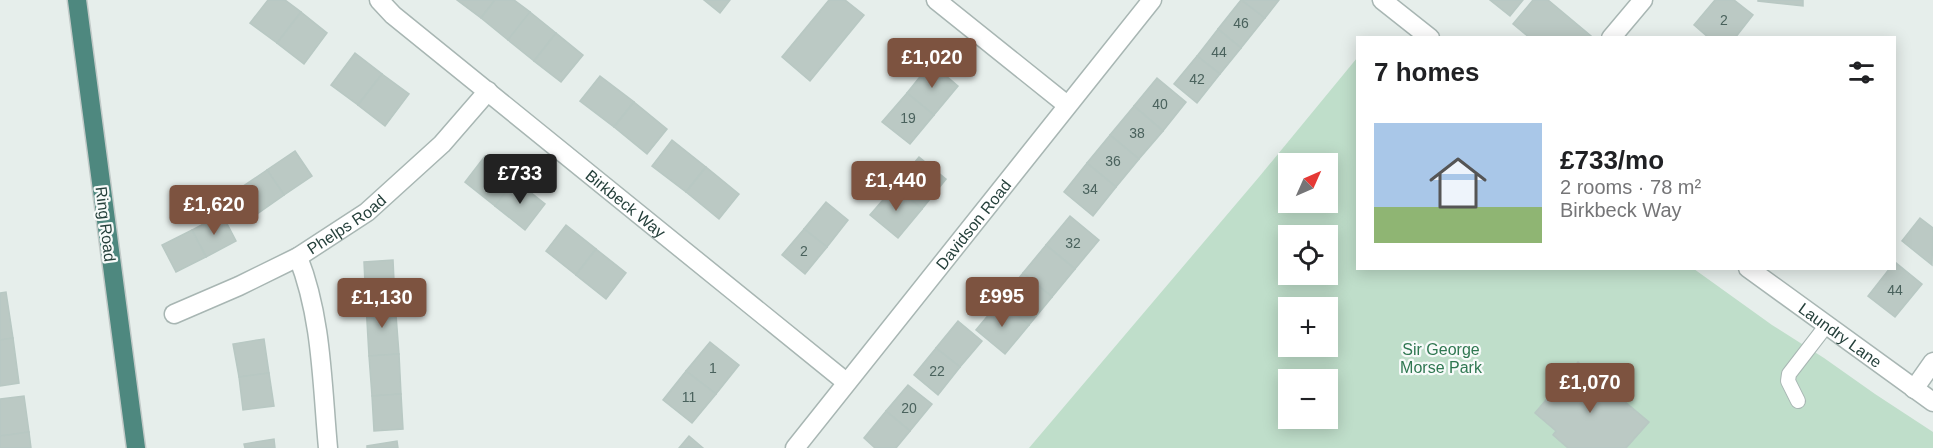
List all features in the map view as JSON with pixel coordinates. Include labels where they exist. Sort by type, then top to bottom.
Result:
[{"type":"highway","name":"Ring Road","points":[[77,0],[135,448]]},
{"type":"street","name":"Birkbeck Way","points":[[379,0],[393,15],[846,382]]},
{"type":"street","points":[[936,0],[1067,105]]},
{"type":"street","name":"Davidson Road","points":[[795,448],[1152,0]]},
{"type":"street","points":[[1382,0],[1426,36]]},
{"type":"street","points":[[1613,36],[1643,0]]},
{"type":"street","name":"Phelps Road","points":[[174,314],[298,257],[367,212],[442,144],[488,92]]},
{"type":"street","points":[[298,257],[307,278],[316,315],[328,448]]},
{"type":"street","name":"Laundry Lane","points":[[1751,270],[1933,402]]},
{"type":"street","points":[[1914,389],[1933,362]]},
{"type":"lane","points":[[1798,401],[1788,381],[1789,375],[1826,326]]},
{"type":"green space","name":"Sir George Morse Park","points":[[1356,59],[1356,270],[1695,270],[1772,325],[1933,432],[1933,448],[1029,448],[1278,154],[1278,213],[1338,213],[1338,153],[1279,153]]},
{"type":"building","points":[[268,0],[285,0],[301,12],[277,43],[250,23]]},
{"type":"building","points":[[457,0],[495,0],[481,18]]},
{"type":"building","points":[[495,0],[514,0],[530,12],[508,40],[481,18]]},
{"type":"building","points":[[704,0],[730,0],[720,13]]},
{"type":"building","points":[[829,0],[845,0],[864,15],[810,81],[782,57]]},
{"type":"building","points":[[1241,0],[1265,18],[1241,48],[1218,29]]},
{"type":"building","points":[[1242,0],[1279,0],[1265,18]]},
{"type":"building","points":[[1490,0],[1523,0],[1510,16]]},
{"type":"building","points":[[1533,0],[1548,0],[1591,36],[1528,36],[1513,24]]},
{"type":"building","points":[[1715,0],[1734,0],[1753,15],[1737,36],[1707,36],[1694,25]]},
{"type":"building","points":[[1803,0],[1803,6],[1758,1]]},
{"type":"building","points":[[301,12],[327,33],[304,64],[277,43]]},
{"type":"building","points":[[530,12],[556,33],[534,61],[508,40]]},
{"type":"building","points":[[1218,29],[1241,48],[1220,74],[1197,56]]},
{"type":"building","points":[[556,33],[583,55],[561,82],[534,61]]},
{"type":"building","points":[[355,53],[382,74],[358,105],[331,85]]},
{"type":"building","points":[[1197,56],[1220,74],[1197,103],[1174,84]]},
{"type":"building","points":[[931,63],[958,86],[934,115],[907,93]]},
{"type":"building","points":[[382,74],[409,94],[385,126],[358,105]]},
{"type":"building","points":[[600,76],[634,102],[614,127],[580,101]]},
{"type":"building","points":[[1157,78],[1186,102],[1163,131],[1134,106]]},
{"type":"building","points":[[907,93],[934,115],[910,144],[882,122]]},
{"type":"building","points":[[634,102],[667,129],[647,154],[614,127]]},
{"type":"building","points":[[1134,106],[1163,131],[1139,159],[1110,135]]},
{"type":"building","points":[[1110,135],[1139,159],[1116,187],[1087,163]]},
{"type":"building","points":[[672,140],[706,167],[686,192],[652,166]]},
{"type":"building","points":[[295,151],[312,176],[284,195],[267,170]]},
{"type":"building","points":[[485,156],[515,180],[495,206],[465,182]]},
{"type":"building","points":[[919,157],[946,179],[922,209],[895,186]]},
{"type":"building","points":[[1087,163],[1116,187],[1093,216],[1064,192]]},
{"type":"building","points":[[706,167],[739,194],[719,219],[686,192]]},
{"type":"building","points":[[267,170],[284,195],[257,214],[239,189]]},
{"type":"building","points":[[515,180],[545,204],[525,230],[495,206]]},
{"type":"building","points":[[895,186],[922,209],[898,238],[870,215]]},
{"type":"building","points":[[826,202],[848,220],[827,247],[804,229]]},
{"type":"building","points":[[222,214],[236,241],[206,257],[192,230]]},
{"type":"building","points":[[1070,216],[1099,240],[1075,269],[1046,245]]},
{"type":"building","points":[[1920,218],[1933,228],[1932,265],[1902,241]]},
{"type":"building","points":[[566,225],[596,249],[576,275],[546,251]]},
{"type":"building","points":[[804,229],[827,247],[805,274],[782,255]]},
{"type":"building","points":[[192,230],[206,257],[176,272],[162,245]]},
{"type":"building","points":[[1046,245],[1075,269],[1052,297],[1023,273]]},
{"type":"building","points":[[596,249],[626,273],[606,299],[576,275]]},
{"type":"building","points":[[393,260],[395,302],[366,304],[364,262]]},
{"type":"building","points":[[1896,263],[1922,284],[1895,317],[1868,296],[1888,270],[1896,270]]},
{"type":"building","points":[[1023,273],[1052,297],[1029,325],[1000,301]]},
{"type":"building","points":[[6,292],[13,338],[0,340],[0,293]]},
{"type":"building","points":[[1000,301],[1029,325],[1005,354],[976,330]]},
{"type":"building","points":[[395,302],[399,354],[369,356],[366,304]]},
{"type":"building","points":[[958,321],[982,341],[960,367],[936,348]]},
{"type":"building","points":[[13,338],[19,383],[0,386],[0,340]]},
{"type":"building","points":[[264,339],[269,373],[239,377],[233,344]]},
{"type":"building","points":[[710,342],[739,365],[716,394],[686,371]]},
{"type":"building","points":[[936,348],[960,367],[938,395],[914,375]]},
{"type":"building","points":[[399,354],[401,394],[372,396],[369,356]]},
{"type":"building","points":[[1578,362],[1649,422],[1626,448],[1568,448],[1553,435],[1556,431],[1535,413]]},
{"type":"building","points":[[686,371],[716,394],[692,423],[663,400]]},
{"type":"building","points":[[269,373],[274,406],[243,410],[239,377]]},
{"type":"building","points":[[908,385],[932,404],[910,431],[886,411]]},
{"type":"building","points":[[401,394],[403,429],[374,431],[372,396]]},
{"type":"building","points":[[24,396],[29,432],[0,436],[0,399]]},
{"type":"building","points":[[886,411],[910,431],[896,448],[875,448],[864,438]]},
{"type":"building","points":[[29,432],[31,448],[0,448],[0,436]]},
{"type":"building","points":[[689,436],[703,448],[679,448]]},
{"type":"building","points":[[274,439],[275,448],[245,448],[244,444]]},
{"type":"building","points":[[397,441],[398,448],[367,448],[367,446]]}]
